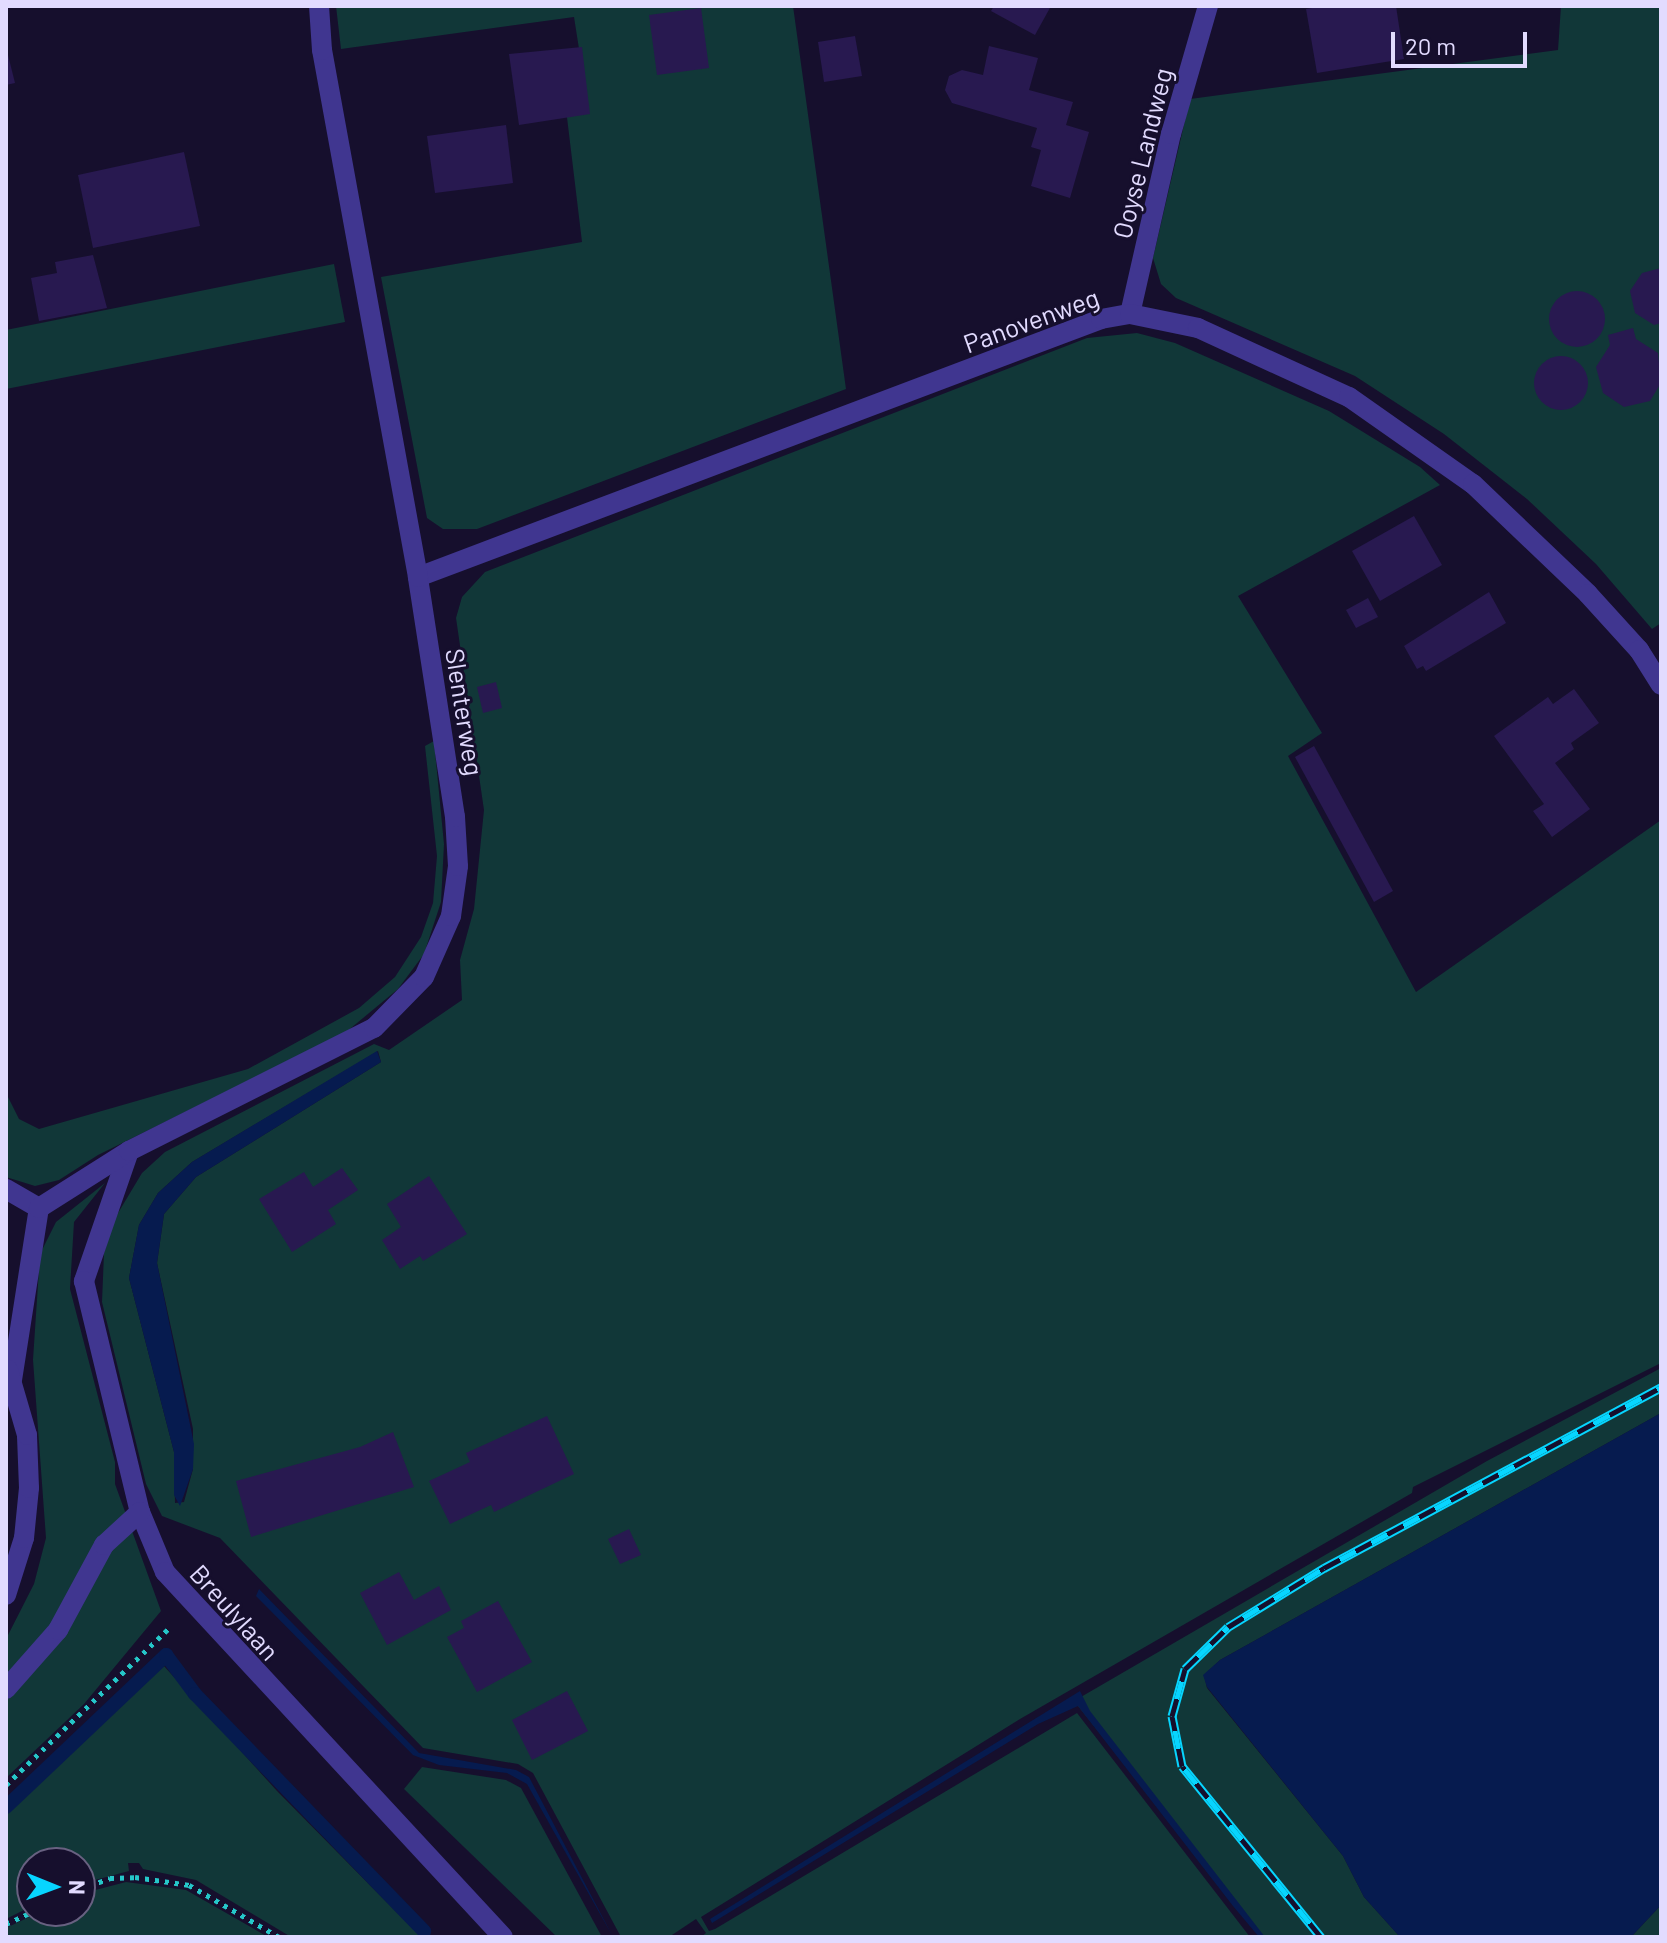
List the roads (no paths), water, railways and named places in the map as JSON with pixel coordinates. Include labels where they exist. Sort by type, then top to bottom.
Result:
[{"type":"street","name":"Slenterweg","points":[[39,1208],[129,1151],[374,1028],[424,977],[439,951],[451,916],[458,866],[418,577],[369,328],[319,6]]},
{"type":"street","name":"Ooyse Landweg","points":[[1130,314],[1171,134],[1208,6]]},
{"type":"street","name":"Panovenweg","points":[[418,577],[1101,319],[1130,314],[1198,328],[1349,397],[1473,484],[1554,561],[1639,650],[1661,685]]},
{"type":"street","name":"Breulylaan","points":[[129,1151],[84,1281],[140,1512],[165,1572],[192,1606],[503,1937]]},
{"type":"street","points":[[6,1189],[39,1208],[9,1371],[27,1435],[29,1488],[24,1538],[6,1595]]},
{"type":"street","points":[[6,1689],[58,1630],[104,1545],[140,1512]]},
{"type":"water","points":[[377,1051],[381,1062],[196,1177],[164,1214],[157,1263],[194,1444],[193,1469],[180,1506],[174,1495],[174,1452],[129,1278],[139,1225],[158,1193],[192,1162]]},
{"type":"water","points":[[1661,1413],[1661,1905],[1631,1937],[1400,1937],[1364,1897],[1343,1856],[1207,1687],[1203,1675],[1220,1660]]},
{"type":"water","points":[[259,1589],[419,1753],[516,1770],[529,1777],[613,1937],[527,1784],[507,1773],[439,1765],[413,1755],[256,1596]]},
{"type":"water","points":[[1080,1691],[1090,1711],[1265,1937],[1259,1937],[1233,1906],[1078,1706],[1038,1724],[712,1923],[710,1919]]},
{"type":"waterway","points":[[6,1807],[166,1655],[195,1694],[424,1931]]},
{"type":"railway","points":[[1321,1937],[1182,1766],[1172,1716],[1185,1669],[1228,1627],[1324,1568],[1661,1387]]}]
